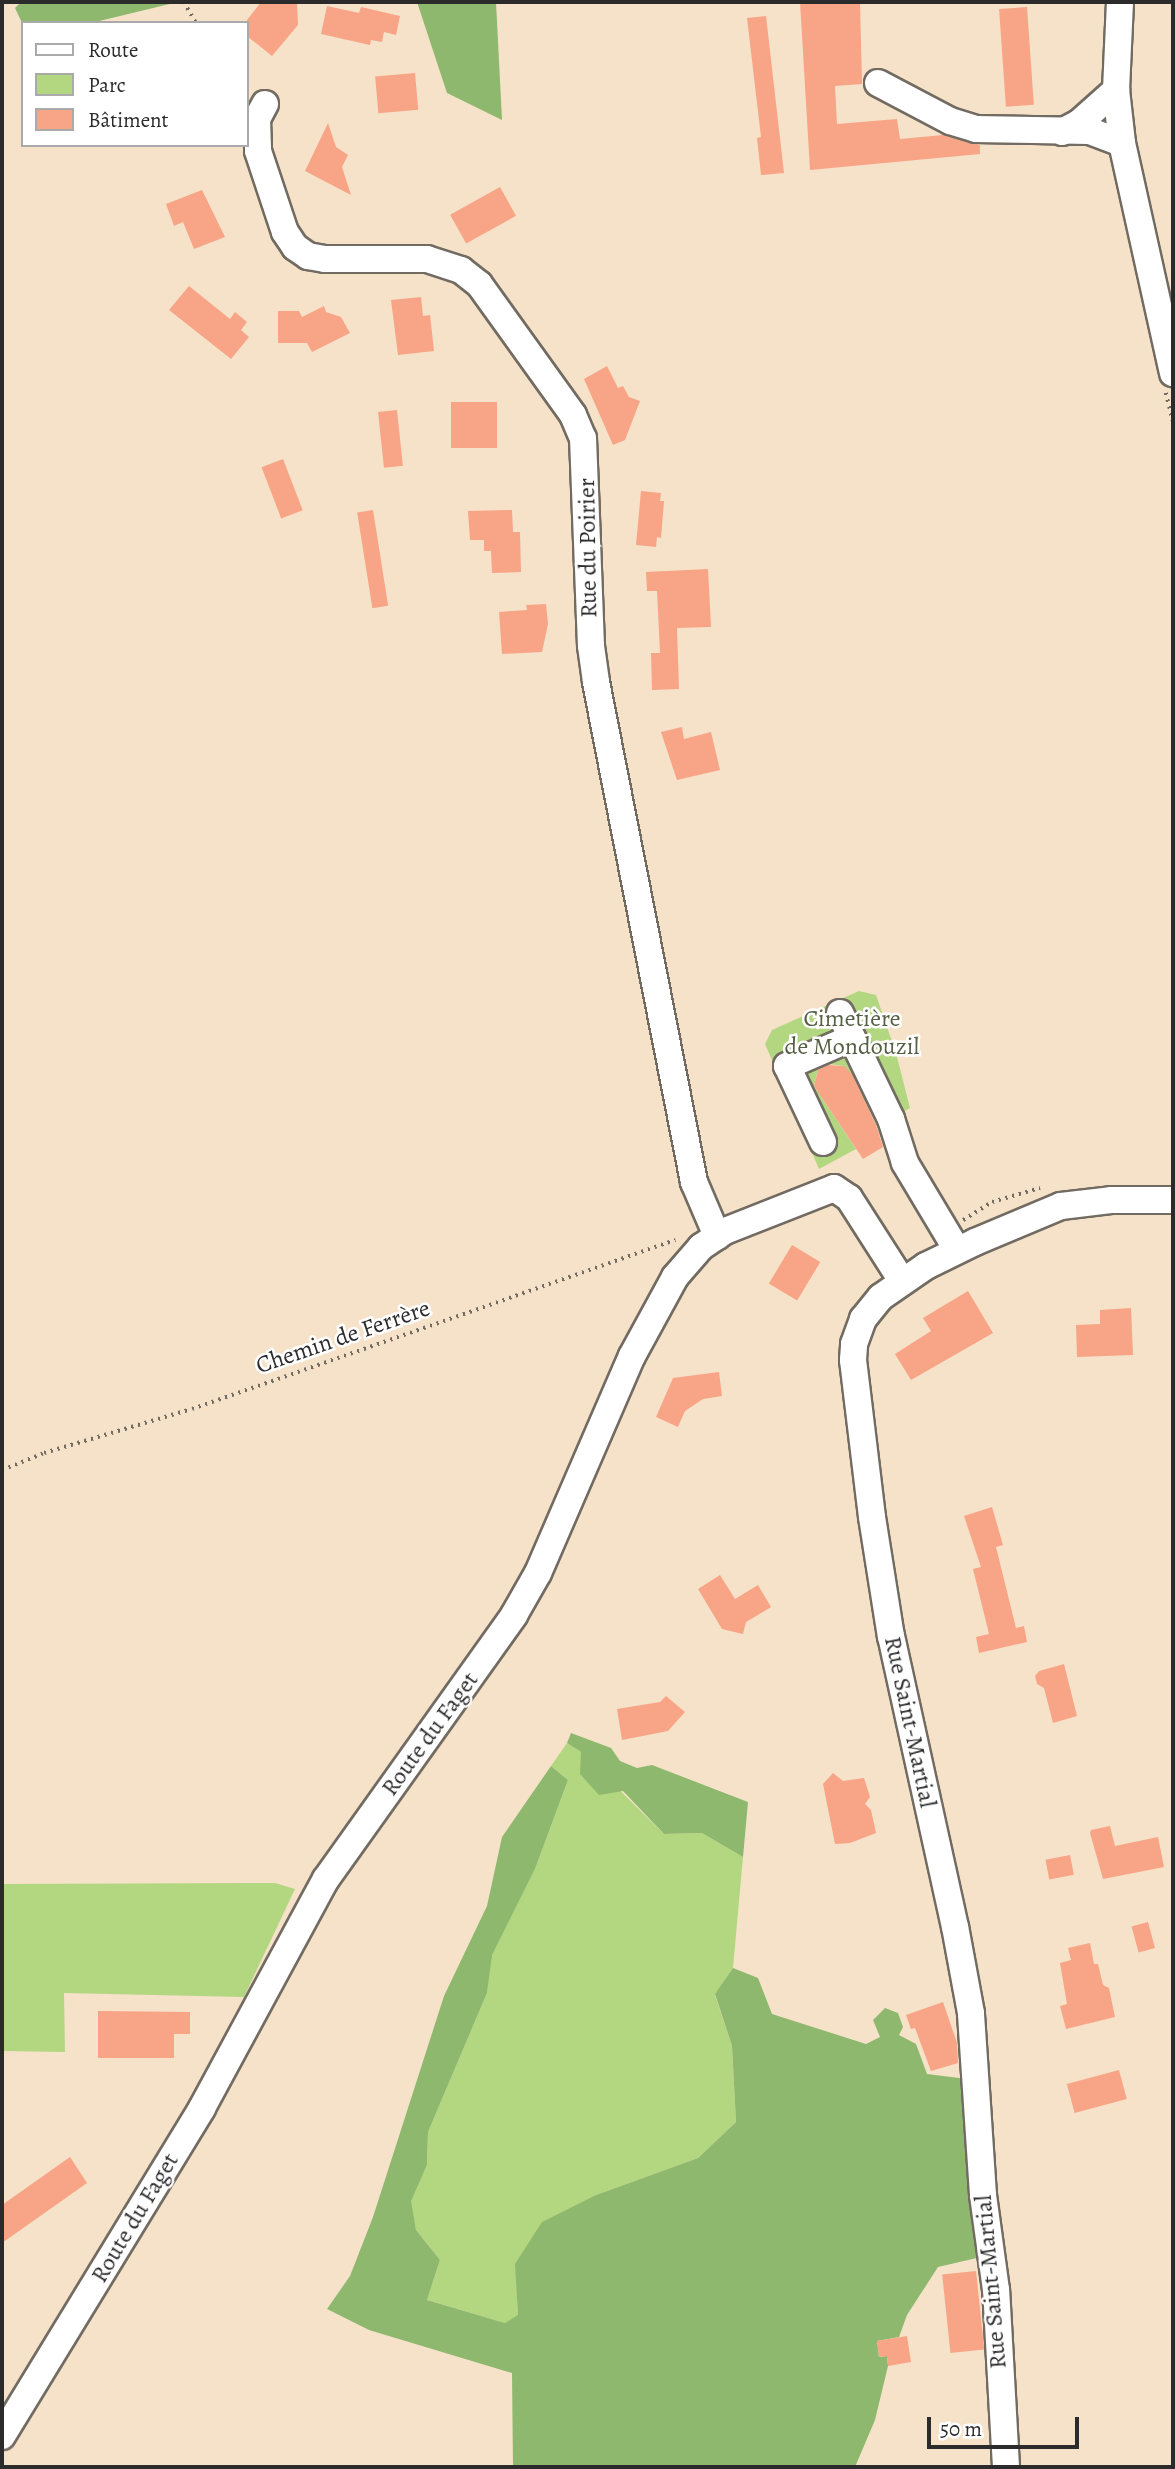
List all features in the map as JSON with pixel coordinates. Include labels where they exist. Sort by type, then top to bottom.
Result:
[{"type":"street","points":[[1120,2],[1116,90],[1122,143],[1173,373]]},
{"type":"street","points":[[878,83],[950,121],[976,129],[1060,133],[1090,131],[1122,143]]},
{"type":"street","points":[[1060,133],[1079,123],[1116,90]]},
{"type":"street","name":"Rue du Poirier","points":[[265,104],[257,119],[258,151],[285,232],[295,247],[308,256],[324,259],[427,259],[461,270],[487,295],[573,415],[583,438],[591,646],[596,682],[694,1182],[690,1211],[704,1239]]},
{"type":"street","points":[[840,1013],[891,1119],[905,1163],[957,1250]]},
{"type":"street","points":[[823,1142],[787,1066],[852,1038]]},
{"type":"street","name":"Route du Faget","points":[[2,2437],[202,2108],[326,1879],[514,1615],[538,1573],[654,1312],[675,1277],[704,1239],[739,1223],[834,1188],[849,1198],[902,1281]]},
{"type":"street","name":"Rue Saint-Martial","points":[[1006,2467],[996,2290],[983,2195],[971,2013],[955,1927],[891,1637],[872,1517],[853,1360],[854,1344],[863,1319],[881,1297],[902,1281],[957,1250],[1061,1206],[1111,1200],[1173,1200]]},
{"type":"path","points":[[184,2],[195,21]]},
{"type":"path","name":"Chemin de Ferrère","points":[[2,1470],[44,1453],[192,1409],[704,1239]]},
{"type":"green space","points":[[21,2],[178,2],[99,21],[21,21],[15,8]]},
{"type":"green space","points":[[417,2],[496,2],[502,120],[447,93]]},
{"type":"green space","name":"Cimetière de Mondouzil","points":[[859,991],[876,995],[896,1053],[910,1108],[880,1125],[862,1096],[866,1092],[860,1078],[851,1077],[844,1066],[822,1063],[819,1065],[814,1086],[856,1149],[819,1169],[765,1044],[772,1030]]},
{"type":"green space","points":[[571,1733],[611,1748],[620,1761],[637,1768],[652,1765],[748,1802],[743,1857],[702,1833],[664,1834],[623,1791],[599,1795],[580,1774],[581,1752],[567,1743]]},
{"type":"green space","points":[[567,1743],[581,1752],[664,1834],[702,1833],[743,1857],[733,1968],[715,1995],[732,2046],[736,2122],[698,2158],[596,2195],[516,2264],[518,2316],[505,2323],[427,2300],[440,2260],[416,2230],[410,2201],[427,2165],[428,2132],[487,1993],[491,1955],[535,1869],[568,1780],[551,1766]]},
{"type":"green space","points":[[551,1766],[568,1780],[535,1869],[492,1955],[487,1993],[428,2132],[427,2165],[411,2201],[416,2230],[440,2260],[427,2300],[505,2323],[518,2315],[515,2264],[542,2222],[596,2195],[698,2158],[736,2122],[732,2046],[715,1994],[733,1968],[758,1978],[772,2014],[866,2044],[880,2037],[873,2020],[885,2008],[898,2013],[903,2027],[899,2035],[916,2044],[927,2074],[967,2079],[981,2257],[938,2267],[907,2315],[899,2337],[877,2341],[879,2357],[887,2356],[888,2366],[875,2420],[855,2467],[513,2467],[512,2373],[369,2330],[327,2309],[350,2276],[373,2217],[444,1996],[487,1906],[502,1837]]},
{"type":"green space","points":[[275,1883],[295,1889],[244,1997],[64,1993],[65,2052],[2,2051],[2,1884]]},
{"type":"building","points":[[261,2],[297,2],[298,25],[272,56],[248,37],[247,20]]},
{"type":"building","points":[[800,2],[860,2],[862,84],[835,86],[837,124],[897,119],[900,139],[943,135],[980,145],[980,154],[810,170]]},
{"type":"building","points":[[327,6],[359,13],[361,7],[400,16],[396,35],[384,32],[382,42],[371,40],[370,45],[321,34]]},
{"type":"building","points":[[1027,7],[1034,105],[1006,107],[999,9]]},
{"type":"building","points":[[766,16],[784,173],[761,175],[757,138],[761,137],[747,18]]},
{"type":"building","points":[[415,73],[418,110],[378,113],[375,76]]},
{"type":"building","points":[[328,123],[336,147],[348,155],[342,167],[351,195],[305,171]]},
{"type":"building","points":[[500,187],[516,216],[466,243],[450,215]]},
{"type":"building","points":[[202,190],[225,237],[194,249],[183,222],[174,226],[166,204]]},
{"type":"building","points":[[189,286],[230,319],[235,312],[247,322],[241,330],[249,337],[231,359],[169,310]]},
{"type":"building","points":[[421,297],[423,316],[430,315],[434,351],[398,355],[391,300]]},
{"type":"building","points":[[324,306],[326,312],[341,317],[350,333],[312,352],[307,343],[278,343],[278,311],[299,311],[302,317]]},
{"type":"building","points":[[607,366],[618,388],[623,386],[629,397],[640,401],[625,440],[613,445],[584,379]]},
{"type":"building","points":[[451,402],[497,402],[497,448],[451,448]]},
{"type":"building","points":[[397,410],[403,466],[384,468],[378,412]]},
{"type":"building","points":[[283,459],[303,510],[281,519],[262,467]]},
{"type":"building","points":[[641,491],[661,493],[660,501],[664,501],[661,538],[657,537],[656,547],[636,545]]},
{"type":"building","points":[[373,510],[388,606],[372,608],[357,513]]},
{"type":"building","points":[[512,510],[513,532],[520,532],[521,572],[492,573],[491,551],[484,551],[484,540],[470,540],[468,511]]},
{"type":"building","points":[[708,569],[711,627],[677,628],[679,689],[652,690],[651,653],[660,653],[657,591],[647,591],[646,572]]},
{"type":"building","points":[[546,604],[548,624],[542,652],[502,654],[499,612],[527,610],[526,605]]},
{"type":"building","points":[[682,727],[684,739],[711,732],[720,770],[677,780],[661,732]]},
{"type":"building","points":[[828,1065],[844,1066],[852,1074],[876,1125],[883,1147],[863,1159],[814,1086],[818,1070]]},
{"type":"building","points":[[792,1245],[820,1262],[797,1301],[769,1284]]},
{"type":"building","points":[[968,1291],[993,1333],[911,1380],[895,1354],[931,1331],[923,1318]]},
{"type":"building","points":[[1131,1308],[1133,1355],[1077,1357],[1076,1325],[1100,1324],[1100,1310]]},
{"type":"building","points":[[719,1372],[722,1396],[703,1399],[685,1411],[678,1427],[656,1417],[673,1378]]},
{"type":"building","points":[[992,1507],[1003,1545],[996,1547],[1016,1628],[1024,1626],[1027,1642],[979,1653],[976,1637],[989,1634],[973,1569],[981,1567],[964,1516]]},
{"type":"building","points":[[720,1575],[735,1599],[758,1585],[771,1607],[746,1622],[743,1634],[722,1629],[698,1589]]},
{"type":"building","points":[[1064,1664],[1077,1716],[1053,1723],[1044,1688],[1037,1684],[1035,1676],[1039,1671]]},
{"type":"building","points":[[666,1696],[685,1712],[668,1731],[622,1740],[617,1709],[660,1702]]},
{"type":"building","points":[[833,1773],[843,1781],[864,1778],[870,1797],[865,1804],[871,1810],[876,1833],[850,1843],[835,1844],[823,1784]]},
{"type":"building","points":[[1110,1826],[1115,1846],[1158,1837],[1164,1867],[1103,1879],[1090,1833],[1091,1830]]},
{"type":"building","points":[[1070,1855],[1074,1875],[1049,1879],[1045,1860]]},
{"type":"building","points":[[1148,1922],[1155,1948],[1139,1952],[1132,1926]]},
{"type":"building","points":[[1090,1943],[1094,1964],[1098,1964],[1103,1985],[1109,1988],[1115,2017],[1066,2029],[1060,2006],[1067,2004],[1060,1963],[1071,1960],[1068,1948]]},
{"type":"building","points":[[943,2002],[957,2043],[958,2063],[931,2071],[915,2028],[911,2029],[906,2015]]},
{"type":"building","points":[[98,2011],[190,2012],[190,2034],[174,2034],[174,2058],[98,2058]]},
{"type":"building","points":[[1119,2070],[1127,2099],[1075,2113],[1067,2084]]},
{"type":"building","points":[[70,2157],[87,2183],[2,2243],[2,2205]]},
{"type":"building","points":[[976,2271],[984,2350],[950,2353],[942,2275]]},
{"type":"building","points":[[907,2336],[911,2362],[888,2366],[887,2356],[879,2357],[877,2341]]}]
